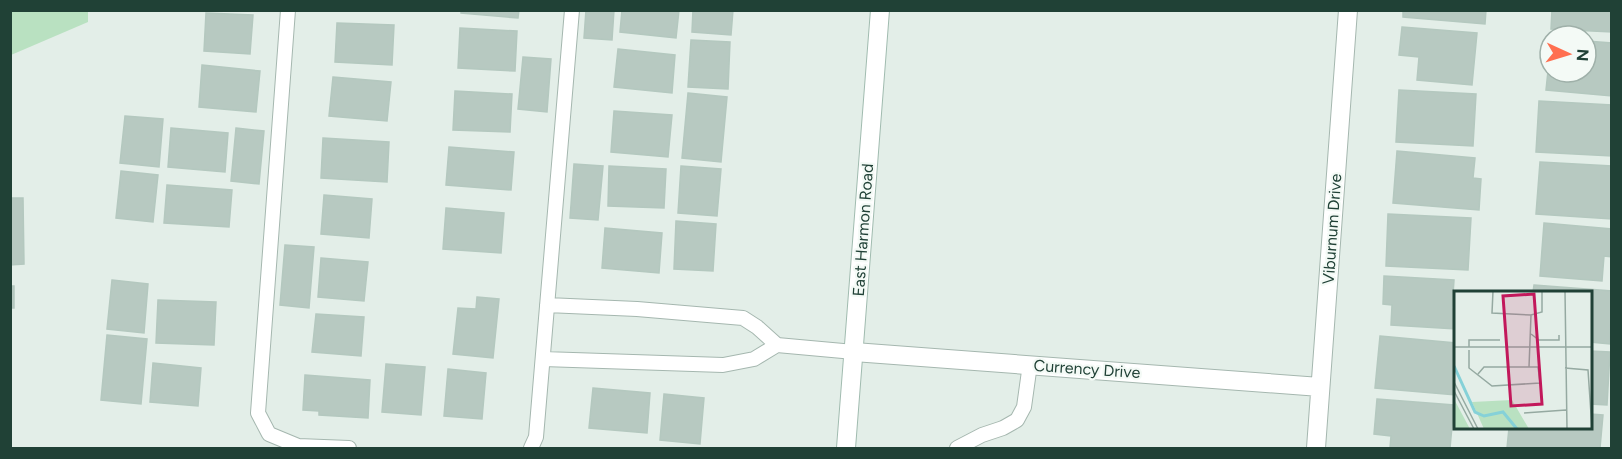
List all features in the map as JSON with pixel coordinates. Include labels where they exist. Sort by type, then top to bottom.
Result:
[{"type":"street","name":"East Harmon Road","points":[[846,448],[880,10]]},
{"type":"street","name":"Viburnum Drive","points":[[1316,448],[1348,10]]},
{"type":"street","name":"Currency Drive","points":[[854,352],[1320,387]]},
{"type":"lane","points":[[288,10],[258,413],[269,434],[298,446],[349,448]]},
{"type":"lane","points":[[531,448],[536,437],[572,10]]},
{"type":"lane","points":[[547,305],[637,309],[743,318],[777,345]]},
{"type":"lane","points":[[543,359],[723,365],[754,359],[777,345],[854,352]]},
{"type":"lane","points":[[957,448],[1017,420],[1024,407],[1030,364]]},
{"type":"green space","points":[[11,10],[88,11],[88,22],[11,55]]},
{"type":"building","points":[[461,10],[519,10],[518,18],[461,13]]},
{"type":"building","points":[[586,10],[614,10],[612,40],[584,38]]},
{"type":"building","points":[[622,10],[679,10],[676,38],[620,32]]},
{"type":"building","points":[[693,10],[733,10],[731,35],[692,32]]},
{"type":"building","points":[[1403,10],[1486,10],[1485,24],[1403,17]]},
{"type":"building","points":[[1552,10],[1612,10],[1612,32],[1598,31],[1598,24],[1551,24]]},
{"type":"building","points":[[206,13],[253,15],[250,54],[204,51]]},
{"type":"building","points":[[337,23],[394,25],[392,65],[335,62]]},
{"type":"building","points":[[1402,27],[1477,33],[1472,85],[1417,80],[1419,57],[1399,55]]},
{"type":"building","points":[[460,28],[517,31],[515,71],[458,68]]},
{"type":"building","points":[[691,40],[730,42],[728,89],[688,87]]},
{"type":"building","points":[[1598,42],[1612,43],[1612,96],[1546,90],[1547,84],[1598,84]]},
{"type":"building","points":[[618,49],[675,55],[672,93],[614,87]]},
{"type":"building","points":[[523,57],[551,59],[547,112],[518,109]]},
{"type":"building","points":[[202,65],[260,71],[256,112],[199,107]]},
{"type":"building","points":[[333,77],[391,82],[387,121],[329,116]]},
{"type":"building","points":[[1399,90],[1476,94],[1473,146],[1396,142]]},
{"type":"building","points":[[455,91],[512,94],[510,132],[453,130]]},
{"type":"building","points":[[688,93],[727,97],[721,162],[682,158]]},
{"type":"building","points":[[1539,101],[1612,105],[1612,156],[1536,152]]},
{"type":"building","points":[[614,111],[672,115],[668,157],[611,152]]},
{"type":"building","points":[[125,116],[163,119],[159,167],[120,163]]},
{"type":"building","points":[[171,128],[228,133],[225,172],[168,167]]},
{"type":"building","points":[[236,128],[264,131],[259,184],[231,181]]},
{"type":"building","points":[[323,138],[389,142],[387,182],[321,178]]},
{"type":"building","points":[[449,147],[514,152],[511,190],[446,185]]},
{"type":"building","points":[[1397,151],[1475,158],[1473,178],[1481,179],[1479,210],[1393,203]]},
{"type":"building","points":[[1540,162],[1612,166],[1612,219],[1536,214]]},
{"type":"building","points":[[574,164],[603,166],[598,220],[570,218]]},
{"type":"building","points":[[609,166],[666,169],[664,208],[608,206]]},
{"type":"building","points":[[681,166],[721,169],[717,216],[678,213]]},
{"type":"building","points":[[121,171],[158,175],[153,222],[116,218]]},
{"type":"building","points":[[167,185],[232,190],[229,227],[164,223]]},
{"type":"building","points":[[324,195],[372,199],[369,238],[321,234]]},
{"type":"building","points":[[10,198],[23,198],[24,264],[10,265]]},
{"type":"building","points":[[446,208],[504,213],[501,253],[443,249]]},
{"type":"building","points":[[1388,214],[1471,218],[1468,270],[1386,266]]},
{"type":"building","points":[[676,221],[716,224],[713,271],[674,269]]},
{"type":"building","points":[[1544,223],[1612,229],[1612,257],[1604,256],[1602,281],[1540,276]]},
{"type":"building","points":[[605,228],[662,233],[659,273],[602,268]]},
{"type":"building","points":[[285,245],[314,247],[309,308],[280,305]]},
{"type":"building","points":[[321,258],[368,262],[364,301],[318,297]]},
{"type":"building","points":[[1384,276],[1454,280],[1452,309],[1454,309],[1454,329],[1391,325],[1392,305],[1383,304]]},
{"type":"building","points":[[112,280],[148,284],[144,333],[107,329]]},
{"type":"building","points":[[1534,285],[1612,291],[1610,344],[1592,342],[1592,291],[1533,291]]},
{"type":"building","points":[[10,286],[14,286],[14,308],[10,308]]},
{"type":"building","points":[[477,297],[499,299],[493,358],[453,354],[458,308],[476,309]]},
{"type":"building","points":[[158,300],[216,302],[214,345],[156,343]]},
{"type":"building","points":[[316,314],[364,317],[361,356],[312,352]]},
{"type":"building","points":[[107,335],[147,339],[141,404],[101,400]]},
{"type":"building","points":[[1380,336],[1454,343],[1454,395],[1375,388]]},
{"type":"building","points":[[1592,351],[1610,352],[1607,405],[1592,404]]},
{"type":"building","points":[[153,363],[201,368],[198,406],[150,402]]},
{"type":"building","points":[[386,364],[425,367],[421,415],[382,412]]},
{"type":"building","points":[[448,369],[486,373],[482,419],[444,416]]},
{"type":"building","points":[[305,375],[370,380],[368,418],[319,415],[319,411],[303,410]]},
{"type":"building","points":[[593,388],[650,393],[647,433],[589,428]]},
{"type":"building","points":[[664,394],[704,398],[700,444],[660,440]]},
{"type":"building","points":[[1377,399],[1454,405],[1450,448],[1390,448],[1391,436],[1374,434]]},
{"type":"building","points":[[1592,414],[1603,415],[1600,448],[1507,448],[1509,429],[1592,429]]}]
